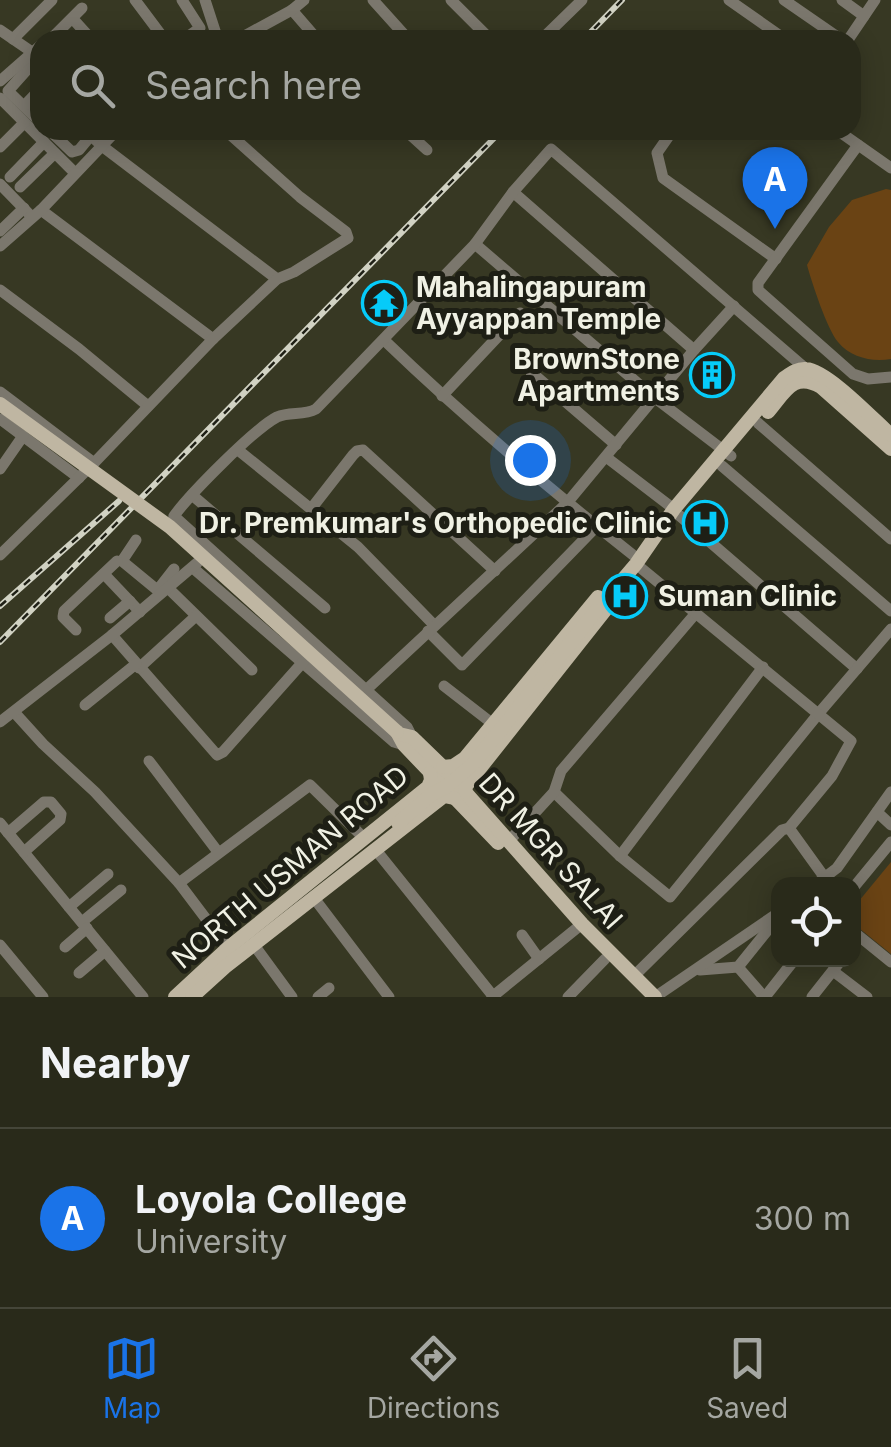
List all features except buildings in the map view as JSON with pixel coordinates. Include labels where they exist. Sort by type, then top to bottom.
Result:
[{"type":"main road","points":[[726,457],[784,378],[806,369],[826,377],[891,435]]},
{"type":"main road","points":[[436,770],[466,758],[726,457],[798,381],[810,380],[822,387],[891,449]]},
{"type":"main road","name":"DR MGR SALAI","points":[[0,404],[170,527],[403,737],[655,997]]},
{"type":"main road","points":[[255,936],[473,764],[636,560]]},
{"type":"main road","points":[[460,795],[607,608],[611,593]]},
{"type":"main road","name":"NORTH USMAN ROAD","points":[[175,997],[228,948],[255,936],[314,898],[428,787],[436,770]]},
{"type":"main road","name":"DR MGR SALAI","points":[[460,795],[642,997]]},
{"type":"main road","name":"NORTH USMAN ROAD","points":[[192,997],[255,936],[370,844],[444,796],[460,795]]},
{"type":"main road","points":[[414,798],[424,811]]},
{"type":"street","points":[[13,39],[52,0]]},
{"type":"street","points":[[135,0],[158,30]]},
{"type":"street","points":[[182,0],[202,30]]},
{"type":"street","points":[[205,0],[215,30]]},
{"type":"street","points":[[255,30],[304,0]]},
{"type":"street","points":[[374,0],[400,30]]},
{"type":"street","points":[[451,0],[481,30]]},
{"type":"street","points":[[551,30],[582,0]]},
{"type":"street","points":[[729,0],[772,30]]},
{"type":"street","points":[[784,0],[830,30]]},
{"type":"street","points":[[842,0],[864,16]]},
{"type":"street","points":[[853,30],[875,0]]},
{"type":"street","points":[[61,30],[82,8]]},
{"type":"street","points":[[292,10],[309,30]]},
{"type":"street","points":[[73,19],[83,30]]},
{"type":"street","points":[[0,30],[30,46]]},
{"type":"street","points":[[30,57],[8,91],[30,112]]},
{"type":"street","points":[[0,81],[30,65]]},
{"type":"street","points":[[0,98],[30,127]]},
{"type":"street","points":[[24,106],[30,100]]},
{"type":"street","points":[[0,147],[24,123]]},
{"type":"street","points":[[42,140],[5,180],[32,211],[213,339]]},
{"type":"street","points":[[48,140],[74,172]]},
{"type":"street","points":[[52,140],[72,152],[79,150],[86,140]]},
{"type":"street","points":[[97,140],[276,280]]},
{"type":"street","points":[[1,241],[108,140]]},
{"type":"street","points":[[0,554],[276,280],[348,238],[346,232],[235,140]]},
{"type":"street","points":[[416,140],[427,150]]},
{"type":"street","points":[[666,140],[657,153],[663,178],[776,258]]},
{"type":"street","points":[[851,140],[891,168]]},
{"type":"street","points":[[858,145],[758,283],[758,290],[854,374],[868,379],[891,376]]},
{"type":"street","points":[[193,568],[394,742],[403,737],[407,726],[174,516],[238,450],[276,418],[316,409],[475,244],[551,149],[806,369]]},
{"type":"street","points":[[20,187],[55,152]]},
{"type":"street","points":[[513,192],[694,350]]},
{"type":"street","points":[[475,244],[726,457],[891,611]]},
{"type":"street","points":[[0,290],[148,406]]},
{"type":"street","points":[[366,690],[567,503],[734,306]]},
{"type":"street","points":[[442,396],[520,312]]},
{"type":"street","points":[[384,340],[442,396],[851,741],[832,776],[789,828],[782,830],[634,976]]},
{"type":"street","points":[[530,372],[616,445]]},
{"type":"street","points":[[0,392],[94,463]]},
{"type":"street","points":[[25,410],[3,425],[79,478]]},
{"type":"street","points":[[758,423],[891,539]]},
{"type":"street","points":[[0,470],[23,436]]},
{"type":"street","points":[[238,450],[358,546],[462,665],[596,526]]},
{"type":"street","points":[[311,509],[353,456],[364,450],[494,571]]},
{"type":"street","points":[[606,456],[857,668]]},
{"type":"street","points":[[192,495],[325,608]]},
{"type":"street","points":[[136,540],[122,562],[156,589],[193,568],[209,548]]},
{"type":"street","points":[[76,630],[63,617],[64,611],[117,562]]},
{"type":"street","points":[[104,574],[135,607]]},
{"type":"street","points":[[224,594],[239,576]]},
{"type":"street","points":[[110,618],[135,607],[172,579]]},
{"type":"street","points":[[172,579],[196,616],[252,670]]},
{"type":"street","points":[[0,722],[112,636],[150,594]]},
{"type":"street","points":[[256,621],[270,604]]},
{"type":"street","points":[[508,842],[554,792],[561,771],[696,613]]},
{"type":"street","points":[[85,704],[138,666],[196,616]]},
{"type":"street","points":[[554,792],[620,856],[670,897],[891,629]]},
{"type":"street","points":[[112,636],[217,755],[302,662]]},
{"type":"street","points":[[620,856],[764,667]]},
{"type":"street","points":[[444,686],[493,724]]},
{"type":"street","points":[[14,712],[179,883],[228,948]]},
{"type":"street","points":[[149,762],[218,852]]},
{"type":"street","points":[[179,883],[310,785],[370,844],[493,997],[577,928]]},
{"type":"street","points":[[825,877],[837,868],[891,792]]},
{"type":"street","points":[[27,848],[60,820],[61,814],[52,802],[44,802],[8,828],[142,997]]},
{"type":"street","points":[[877,812],[891,825]]},
{"type":"street","points":[[789,828],[818,877]]},
{"type":"street","points":[[861,879],[891,842]]},
{"type":"street","points":[[69,906],[108,874]]},
{"type":"street","points":[[66,946],[121,890]]},
{"type":"street","points":[[314,898],[389,997]]},
{"type":"street","points":[[655,997],[771,920]]},
{"type":"street","points":[[696,971],[738,967],[771,924]]},
{"type":"street","points":[[522,935],[540,959]]},
{"type":"street","points":[[255,936],[292,997]]},
{"type":"street","points":[[861,941],[891,962]]},
{"type":"street","points":[[0,945],[43,997]]},
{"type":"street","points":[[79,973],[105,950]]},
{"type":"street","points":[[568,997],[605,959]]},
{"type":"street","points":[[738,967],[765,997],[790,967]]},
{"type":"street","points":[[812,997],[836,967]]},
{"type":"street","points":[[833,971],[866,997]]},
{"type":"street","points":[[318,997],[329,993]]},
{"type":"shaded area","points":[[891,190],[891,359],[877,360],[855,355],[838,342],[807,265],[829,227],[852,200]]},
{"type":"shaded area","points":[[891,862],[891,954],[861,930],[861,898]]},
{"type":"railway","points":[[593,30],[622,0]]},
{"type":"railway","points":[[0,642],[492,140]]},
{"type":"railway","points":[[0,606],[119,501]]},
{"type":"place","name":"Loyola College","points":[[775,229]]},
{"type":"place","name":"Mahalingapuram Ayyappan Temple","points":[[384,303]]},
{"type":"place","name":"BrownStone Apartments","points":[[712,375]]},
{"type":"place","name":"Dr. Premkumar's Orthopedic Clinic","points":[[705,523]]},
{"type":"place","name":"Suman Clinic","points":[[625,596]]}]
